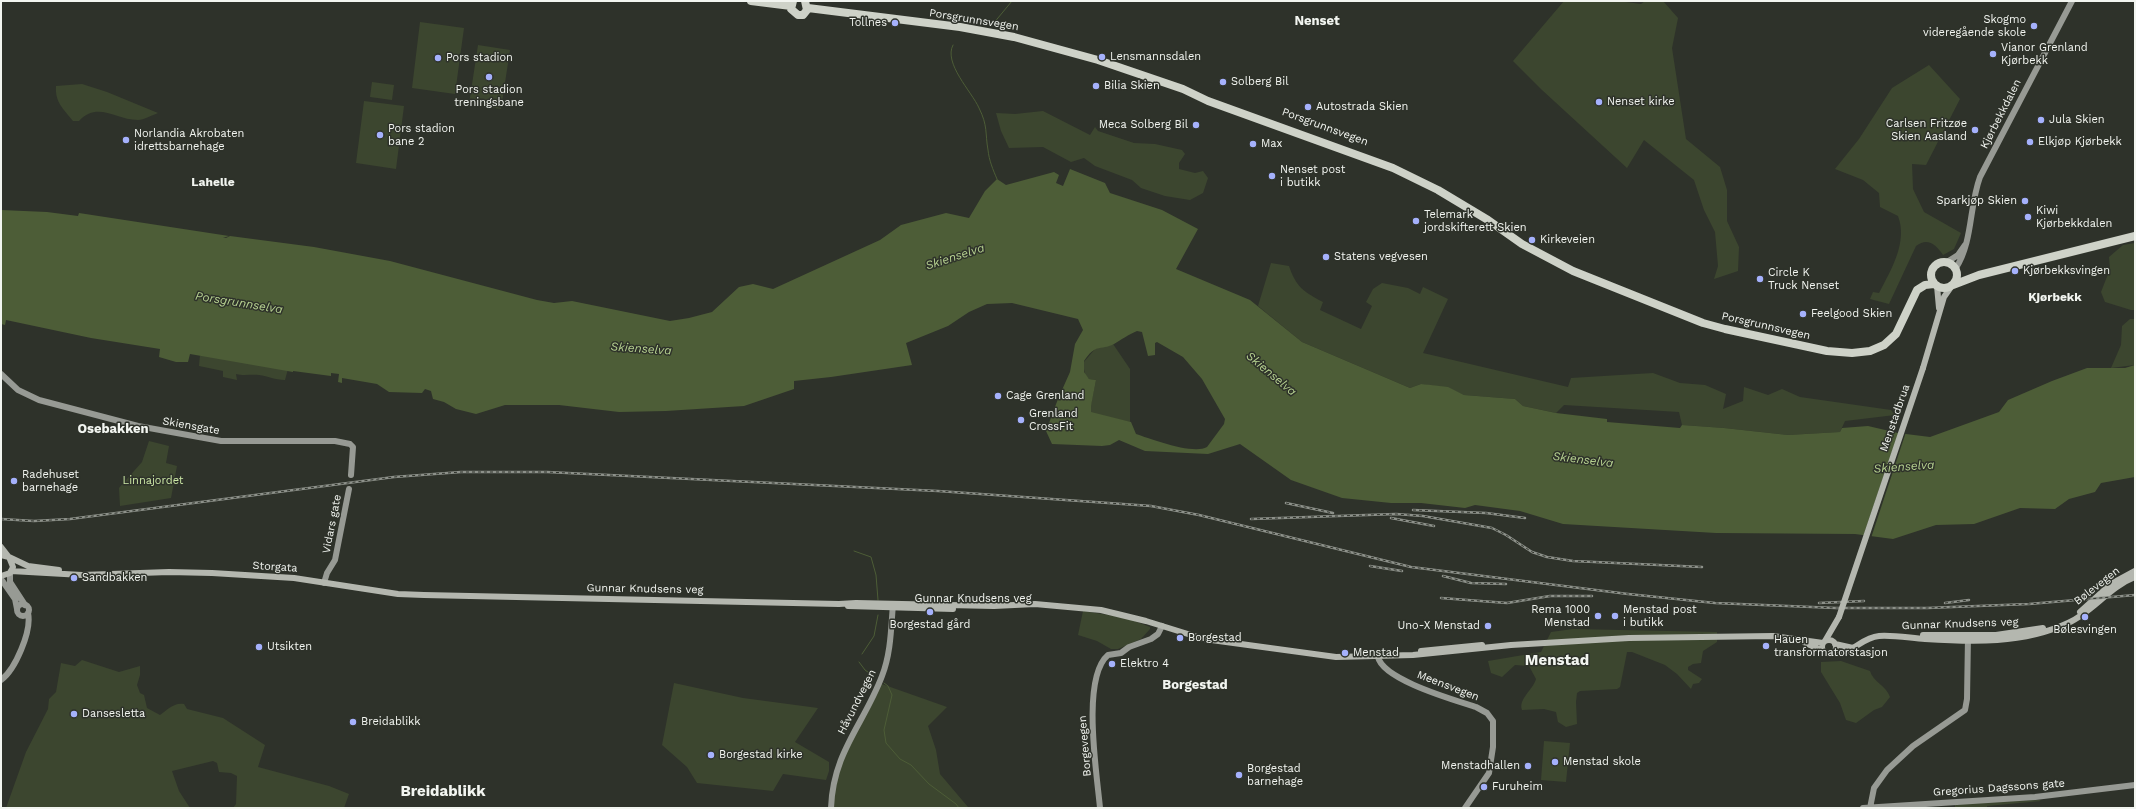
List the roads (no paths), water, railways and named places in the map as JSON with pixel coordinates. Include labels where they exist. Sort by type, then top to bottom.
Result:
[{"type":"highway","name":"Porsgrunnsvegen","points":[[751,1],[792,4],[792,11],[798,15],[804,14],[807,4],[987,31],[1105,62],[1183,89],[1208,101],[1393,168],[1438,190],[1488,220],[1515,240],[1540,255],[1573,271],[1664,306],[1703,323],[1757,337],[1832,351],[1852,353],[1865,352],[1889,342],[1899,329],[1917,290],[1925,285],[1936,285]]},
{"type":"highway","points":[[2067,253],[2135,230]]},
{"type":"highway","points":[[1979,275],[1967,275],[1956,270],[1947,262],[1936,265],[1931,274],[1936,285],[1942,288],[1952,286],[1979,275],[2135,236]]},
{"type":"highway","points":[[1952,286],[1957,280],[1956,270]]},
{"type":"highway","name":"Porsgrunnsvegen","points":[[1906,313],[1911,294],[1917,284],[1931,274]]},
{"type":"main road","name":"Menstadbrua","points":[[1936,285],[1938,316]]},
{"type":"main road","name":"Menstadbrua","points":[[1834,643],[1839,617],[1923,368],[1944,297],[1952,286]]},
{"type":"main road","points":[[1,547],[6,556],[13,563],[10,572],[1,576]]},
{"type":"main road","name":"Storgata","points":[[6,556],[32,568],[96,573],[184,572],[294,578],[398,594],[450,596]]},
{"type":"main road","name":"Bølevegen","points":[[2074,618],[2112,584],[2135,571]]},
{"type":"main road","name":"Storgata","points":[[10,572],[82,575],[96,573]]},
{"type":"main road","name":"Bølevegen","points":[[2074,618],[2114,588],[2135,577]]},
{"type":"main road","name":"Gunnar Knudsens veg","points":[[450,596],[839,604],[1003,610],[1059,607],[1110,611],[1132,617],[1183,636],[1194,636],[1323,656],[1378,657],[1407,655],[1431,649],[1457,646],[1511,645],[1636,638],[1773,636],[1824,642]]},
{"type":"main road","name":"Menstadbrua","points":[[1824,642],[1839,617]]},
{"type":"main road","name":"Gunnar Knudsens veg","points":[[1832,654],[1847,652],[1872,637],[2022,637],[2042,633],[2074,618]]},
{"type":"main road","name":"Gunnar Knudsens veg","points":[[1797,638],[1822,651]]},
{"type":"main road","points":[[1834,643],[1836,649],[1832,654],[1827,654],[1822,651],[1824,642],[1834,643],[1847,648],[1854,648]]},
{"type":"street","name":"Kjørbekkdalen","points":[[1956,270],[1965,252],[1973,200],[1980,177],[2072,1]]},
{"type":"street","points":[[1947,262],[1958,255],[1967,242]]},
{"type":"street","name":"Skiensgate","points":[[1,374],[18,390],[30,396],[116,422],[221,441],[335,441],[352,445],[351,475]]},
{"type":"street","name":"Vidars gate","points":[[324,583],[326,573],[335,560],[349,489]]},
{"type":"street","points":[[10,572],[10,582],[29,609],[25,615]]},
{"type":"street","points":[[1,579],[16,599],[18,614],[25,615]]},
{"type":"street","points":[[17,609],[20,605],[25,605]]},
{"type":"street","name":"Håvundvegen","points":[[831,808],[834,781],[843,753],[876,691],[885,668],[890,649],[893,606]]},
{"type":"street","points":[[1,680],[15,664],[29,624],[25,615]]},
{"type":"street","name":"Borgevegen","points":[[1100,808],[1092,716],[1100,666],[1103,660],[1110,654],[1121,653],[1129,647],[1150,639],[1158,634],[1162,628]]},
{"type":"street","points":[[1870,808],[1874,788],[1887,770],[1913,746],[1965,710],[1967,699],[1968,638]]},
{"type":"street","name":"Meensvegen","points":[[1378,657],[1384,667],[1403,679],[1476,707],[1487,713],[1493,721],[1493,747],[1489,773],[1465,808]]},
{"type":"street","name":"Gregorius Dagssons gate","points":[[1863,808],[2035,797],[2135,784]]},
{"type":"water","points":[[1070,169],[1105,183],[1110,193],[1162,210],[1198,229],[1176,269],[1250,300],[1302,342],[1410,388],[1421,384],[1448,387],[1464,395],[1515,399],[1523,406],[1556,413],[1607,419],[1607,422],[1680,428],[1682,425],[1724,428],[1788,435],[1840,432],[1842,428],[1868,426],[1898,433],[1930,437],[1999,412],[2008,400],[2087,368],[2125,368],[2135,365],[2135,477],[2101,483],[2095,492],[2069,499],[2055,509],[2020,508],[1974,524],[1936,525],[1893,539],[1855,534],[1716,533],[1563,524],[1520,511],[1475,505],[1465,508],[1421,503],[1391,503],[1342,498],[1291,480],[1240,444],[1208,454],[1145,451],[1119,440],[1110,445],[1102,446],[1052,444],[1046,431],[1070,372],[1075,344],[1083,330],[1078,319],[1012,303],[987,304],[969,312],[948,326],[906,343],[912,365],[794,381],[794,389],[744,406],[666,411],[619,412],[559,405],[505,405],[476,414],[456,409],[444,402],[433,399],[431,391],[425,389],[422,393],[389,392],[377,384],[342,378],[342,383],[338,382],[339,374],[331,373],[331,376],[293,372],[190,354],[188,362],[176,362],[159,357],[160,349],[91,338],[6,320],[5,325],[1,324],[1,210],[47,212],[78,216],[79,213],[229,236],[223,238],[230,236],[314,247],[390,261],[537,300],[554,303],[572,301],[670,321],[712,312],[739,287],[753,284],[773,289],[880,240],[901,225],[946,213],[969,218],[985,191],[997,179],[1006,185],[1054,172],[1059,175],[1056,183],[1063,186]],"holes":[[[1137,331],[1142,332],[1148,356],[1155,355],[1155,343],[1157,342],[1183,357],[1202,379],[1225,419],[1224,424],[1207,447],[1201,449],[1182,448],[1161,442],[1136,434],[1131,422],[1091,412],[1096,380],[1089,379],[1084,372],[1084,361],[1088,355],[1098,348],[1114,344]]]},
{"type":"waterway","points":[[993,24],[1012,1]]},
{"type":"waterway","points":[[953,45],[951,52],[955,69],[979,108],[984,120],[989,157],[997,179]]},
{"type":"waterway","points":[[854,551],[871,557],[876,575],[878,600]]},
{"type":"waterway","points":[[862,654],[874,636],[878,615]]},
{"type":"waterway","points":[[859,662],[865,670],[872,675]]},
{"type":"waterway","points":[[884,683],[888,686],[892,695],[884,730],[886,743],[900,759],[911,765],[929,784],[956,804],[959,808]]},
{"type":"railway","points":[[1,519],[34,521],[70,519],[394,477],[461,472],[547,472],[938,491],[1151,506],[1199,515],[1411,567],[1628,594],[1715,603],[1836,608],[1927,608],[2029,604],[2135,595]]},
{"type":"railway","points":[[1286,503],[1333,513]]},
{"type":"railway","points":[[1413,510],[1486,513],[1525,518]]},
{"type":"railway","points":[[1251,519],[1396,514],[1423,516],[1492,528],[1506,535],[1532,552],[1547,557],[1573,561],[1702,567]]},
{"type":"railway","points":[[1391,518],[1434,526]]},
{"type":"railway","points":[[1370,566],[1402,571]]},
{"type":"railway","points":[[1443,576],[1471,583],[1506,584]]},
{"type":"railway","points":[[1441,598],[1507,603],[1550,596],[1592,596]]},
{"type":"railway","points":[[1945,603],[1969,600]]},
{"type":"railway","points":[[1819,603],[1864,601]]},
{"type":"place","name":"Tollnes","points":[[895,23]]},
{"type":"place","name":"Skogmo videregående skole","points":[[2034,26]]},
{"type":"place","name":"Vianor Grenland Kjørbekk","points":[[1993,54]]},
{"type":"place","name":"Lensmannsdalen","points":[[1102,57]]},
{"type":"place","name":"Pors stadion","points":[[438,58]]},
{"type":"place","name":"Pors stadion treningsbane","points":[[489,77]]},
{"type":"place","name":"Solberg Bil","points":[[1223,82]]},
{"type":"place","name":"Bilia Skien","points":[[1096,86]]},
{"type":"place","name":"Nenset kirke","points":[[1599,102]]},
{"type":"place","name":"Autostrada Skien","points":[[1308,107]]},
{"type":"place","name":"Jula Skien","points":[[2041,120]]},
{"type":"place","name":"Meca Solberg Bil","points":[[1196,125]]},
{"type":"place","name":"Carlsen Fritzøe Skien Aasland","points":[[1975,130]]},
{"type":"place","name":"Pors stadion bane 2","points":[[380,135]]},
{"type":"place","name":"Norlandia Akrobaten idrettsbarnehage","points":[[126,140]]},
{"type":"place","name":"Elkjøp Kjørbekk","points":[[2030,142]]},
{"type":"place","name":"Max","points":[[1253,144]]},
{"type":"place","name":"Nenset post i butikk","points":[[1272,176]]},
{"type":"place","name":"Sparkjøp Skien","points":[[2025,201]]},
{"type":"place","name":"Kiwi Kjørbekkdalen","points":[[2028,217]]},
{"type":"place","name":"Telemark jordskifterett Skien","points":[[1416,221]]},
{"type":"place","name":"Kirkeveien","points":[[1532,240]]},
{"type":"place","name":"Statens vegvesen","points":[[1326,257]]},
{"type":"place","name":"Kjørbekksvingen","points":[[2015,271]]},
{"type":"place","name":"Circle K Truck Nenset","points":[[1760,279]]},
{"type":"place","name":"Feelgood Skien","points":[[1803,314]]},
{"type":"place","name":"Cage Grenland","points":[[998,396]]},
{"type":"place","name":"Grenland CrossFit","points":[[1021,420]]},
{"type":"place","name":"Radehuset barnehage","points":[[14,481]]},
{"type":"place","name":"Sandbakken","points":[[74,578]]},
{"type":"place","name":"Borgestad gård","points":[[930,612]]},
{"type":"place","name":"Rema 1000 Menstad","points":[[1598,616]]},
{"type":"place","name":"Menstad post i butikk","points":[[1615,616]]},
{"type":"place","name":"Bølesvingen","points":[[2085,617]]},
{"type":"place","name":"Uno-X Menstad","points":[[1488,626]]},
{"type":"place","name":"Borgestad","points":[[1180,638]]},
{"type":"place","name":"Hauen transformatorstasjon","points":[[1766,646]]},
{"type":"place","name":"Utsikten","points":[[259,647]]},
{"type":"place","name":"Menstad","points":[[1345,653]]},
{"type":"place","name":"Elektro 4","points":[[1112,664]]},
{"type":"place","name":"Dansesletta","points":[[74,714]]},
{"type":"place","name":"Breidablikk","points":[[353,722]]},
{"type":"place","name":"Borgestad kirke","points":[[711,755]]},
{"type":"place","name":"Menstad skole","points":[[1555,762]]},
{"type":"place","name":"Menstadhallen","points":[[1528,766]]},
{"type":"place","name":"Borgestad barnehage","points":[[1239,775]]},
{"type":"place","name":"Furuheim","points":[[1484,787]]},
{"type":"district","name":"Nenset","points":[[1317,21]]},
{"type":"district","name":"Lahelle","points":[[213,182]]},
{"type":"district","name":"Kjørbekk","points":[[2055,297]]},
{"type":"district","name":"Osebakken","points":[[113,429]]},
{"type":"district","name":"Menstad","points":[[1557,661]]},
{"type":"district","name":"Borgestad","points":[[1195,685]]},
{"type":"district","name":"Breidablikk","points":[[443,792]]},
{"type":"water label","name":"Skienselva","points":[[955,257]]},
{"type":"water label","name":"Porsgrunnselva","points":[[239,303]]},
{"type":"water label","name":"Skienselva","points":[[641,349]]},
{"type":"water label","name":"Skienselva","points":[[1271,374]]},
{"type":"water label","name":"Skienselva","points":[[1583,460]]},
{"type":"water label","name":"Skienselva","points":[[1904,467]]},
{"type":"park label","name":"Linnajordet","points":[[153,481]]}]
